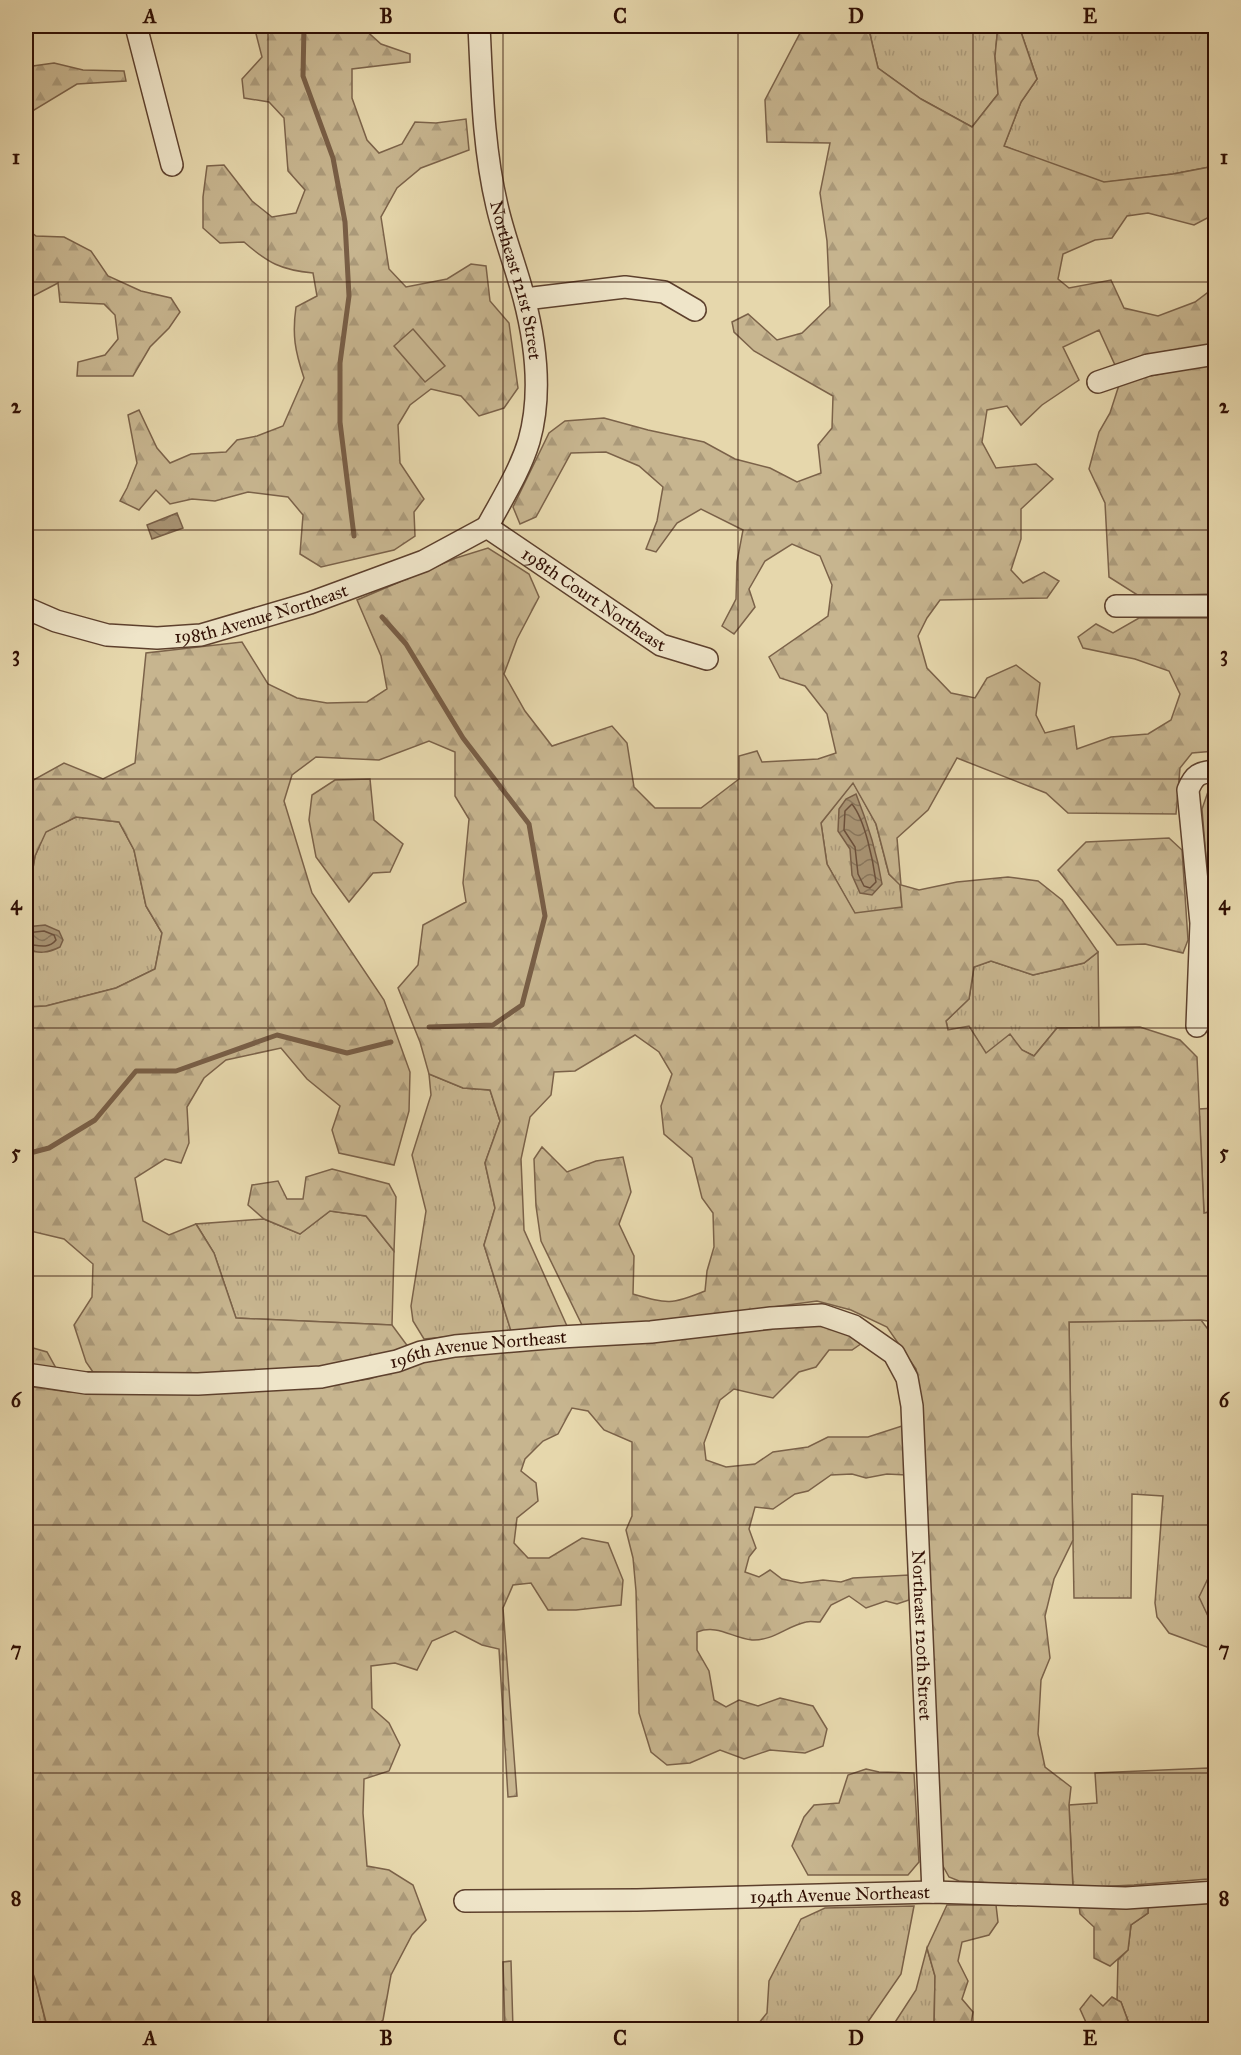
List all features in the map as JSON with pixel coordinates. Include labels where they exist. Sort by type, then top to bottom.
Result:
[{"type":"street","points":[[136,26],[172,165]]},
{"type":"street","name":"Northeast 121st Street","points":[[479,26],[484,118],[497,206],[525,299],[535,361],[537,396],[529,441],[516,473],[487,526]]},
{"type":"street","points":[[525,299],[625,287],[664,292],[695,310]]},
{"type":"street","points":[[1098,382],[1148,365],[1215,354]]},
{"type":"street","name":"198th Avenue Northeast","points":[[26,608],[56,621],[107,635],[157,638],[201,635],[310,603],[424,561],[487,526]]},
{"type":"street","name":"198th Court Northeast","points":[[487,526],[661,645],[707,659]]},
{"type":"street","points":[[1116,606],[1215,606]]},
{"type":"street","points":[[1197,1026],[1201,923],[1188,790],[1194,777],[1202,771],[1215,771]]},
{"type":"street","name":"196th Avenue Northeast","points":[[26,1374],[97,1383],[198,1384],[321,1377],[398,1361],[421,1352],[455,1346],[651,1332],[771,1318],[822,1315],[854,1326],[894,1354],[907,1378]]},
{"type":"street","name":"Northeast 120th Street","points":[[907,1378],[912,1406],[933,1892]]},
{"type":"street","name":"194th Avenue Northeast","points":[[465,1901],[637,1900],[933,1892],[1126,1898],[1215,1892]]},
{"type":"green space","points":[[254,26],[361,26],[381,44],[410,54],[410,62],[352,69],[352,98],[367,140],[379,153],[402,144],[415,122],[436,123],[466,119],[469,150],[421,168],[397,188],[381,217],[389,269],[406,287],[447,279],[471,264],[486,266],[490,301],[509,323],[518,388],[504,408],[479,416],[461,396],[431,389],[410,405],[398,425],[400,463],[424,499],[414,512],[415,536],[394,550],[321,567],[300,554],[303,515],[288,497],[248,492],[215,501],[192,499],[170,504],[156,490],[139,510],[120,501],[137,463],[128,415],[139,410],[157,448],[170,463],[191,454],[226,452],[237,440],[257,436],[283,426],[304,378],[298,359],[294,326],[296,307],[317,296],[313,273],[292,270],[276,264],[244,242],[220,243],[203,228],[203,197],[207,166],[224,165],[252,201],[272,217],[296,213],[305,190],[288,171],[284,118],[269,102],[244,98],[242,79],[262,57]]},
{"type":"green space","points":[[800,26],[868,26],[878,68],[921,99],[972,127],[998,94],[995,56],[998,26],[1024,26],[1021,32],[1037,79],[1021,102],[1004,146],[1104,182],[1173,174],[1215,166],[1215,214],[1194,225],[1148,213],[1127,216],[1112,238],[1095,240],[1063,254],[1058,279],[1069,288],[1111,280],[1124,308],[1158,316],[1195,302],[1215,287],[1215,346],[1166,351],[1115,365],[1099,330],[1063,347],[1079,380],[1042,405],[1021,425],[1007,406],[987,410],[982,442],[996,468],[1036,464],[1053,479],[1021,509],[1021,539],[1011,570],[1023,583],[1044,572],[1059,581],[1047,598],[940,600],[918,636],[927,668],[951,693],[975,698],[987,678],[1016,665],[1040,683],[1036,715],[1045,733],[1074,726],[1077,749],[1111,737],[1148,734],[1171,720],[1180,694],[1169,671],[1135,659],[1083,648],[1078,637],[1096,624],[1113,633],[1139,618],[1215,618],[1215,751],[1192,753],[1180,768],[1176,814],[1068,813],[1046,793],[957,758],[928,810],[897,838],[901,885],[919,890],[957,882],[1008,877],[1038,881],[1062,900],[1098,952],[1084,963],[1033,975],[991,961],[974,967],[969,999],[946,1021],[948,1030],[969,1026],[986,1053],[1010,1034],[1022,1050],[1034,1056],[1057,1028],[1140,1027],[1180,1040],[1197,1057],[1204,1213],[1215,1211],[1215,1322],[1201,1320],[1069,1322],[1073,1540],[1054,1579],[1045,1616],[1050,1658],[1041,1680],[1038,1734],[1045,1767],[1071,1787],[1069,1805],[1073,1888],[959,1881],[949,1877],[938,1857],[926,1593],[923,1414],[916,1369],[887,1327],[851,1310],[817,1301],[626,1327],[582,1325],[541,1241],[536,1206],[534,1159],[542,1147],[567,1172],[596,1161],[623,1157],[631,1192],[619,1224],[634,1256],[633,1294],[669,1302],[705,1291],[707,1271],[714,1247],[713,1213],[702,1198],[692,1158],[664,1134],[661,1106],[672,1074],[659,1052],[635,1035],[575,1071],[554,1072],[551,1095],[530,1117],[521,1159],[524,1230],[567,1326],[511,1331],[484,1245],[495,1208],[485,1163],[500,1121],[490,1090],[463,1088],[429,1074],[420,1042],[398,988],[418,965],[423,925],[466,902],[463,883],[469,819],[455,796],[455,752],[429,741],[379,760],[316,757],[292,775],[284,801],[312,893],[384,1000],[410,1072],[409,1111],[394,1165],[339,1153],[332,1130],[340,1106],[307,1079],[281,1048],[226,1060],[204,1078],[187,1107],[189,1143],[181,1163],[165,1159],[135,1178],[143,1221],[169,1235],[196,1224],[214,1253],[236,1318],[392,1325],[409,1348],[359,1361],[280,1371],[95,1375],[86,1362],[74,1325],[92,1297],[93,1264],[64,1239],[26,1230],[26,1007],[46,1006],[116,988],[155,969],[162,933],[146,906],[134,850],[119,822],[76,817],[46,832],[35,856],[31,880],[26,882],[26,781],[30,782],[64,763],[103,779],[135,763],[146,653],[242,642],[268,684],[297,698],[327,703],[367,702],[387,689],[381,656],[357,600],[456,558],[488,548],[529,574],[539,597],[517,639],[504,674],[525,711],[552,746],[612,726],[627,743],[634,787],[655,808],[701,808],[739,779],[739,756],[757,751],[762,762],[818,759],[836,753],[827,714],[805,686],[780,678],[769,657],[828,616],[832,585],[820,556],[792,544],[765,561],[749,589],[755,607],[734,634],[722,626],[736,599],[737,562],[743,530],[701,509],[677,523],[656,552],[646,549],[657,521],[663,487],[639,466],[606,452],[571,453],[536,517],[520,524],[513,507],[549,433],[565,421],[604,418],[704,442],[735,459],[770,468],[797,482],[821,473],[818,445],[832,428],[833,396],[754,351],[734,332],[732,322],[748,314],[777,340],[802,333],[830,306],[827,241],[820,193],[830,143],[767,142],[765,100],[800,33]],"holes":[[[853,783],[876,824],[889,874],[900,885],[902,907],[855,913],[827,864],[821,823]]]},
{"type":"green space","points":[[868,26],[998,26],[995,56],[998,94],[972,127],[921,99],[878,68]]},
{"type":"green space","points":[[1024,26],[1215,26],[1215,166],[1173,174],[1099,183],[1004,146],[1021,102],[1037,79],[1021,32]]},
{"type":"green space","points":[[54,63],[83,70],[124,71],[126,81],[77,84],[26,115],[26,67]]},
{"type":"green space","points":[[26,228],[36,236],[64,237],[91,251],[108,276],[141,291],[171,298],[180,312],[169,328],[150,347],[133,376],[77,376],[78,362],[105,355],[118,339],[115,315],[104,304],[60,302],[58,283],[33,296],[26,314]]},
{"type":"green space","points":[[413,329],[445,366],[425,382],[394,346]]},
{"type":"green space","points":[[1215,363],[1215,594],[1139,596],[1109,577],[1105,503],[1089,469],[1099,432],[1110,413],[1120,382]]},
{"type":"green space","points":[[370,779],[374,820],[403,844],[390,872],[373,873],[349,902],[316,857],[309,820],[312,795],[335,780]]},
{"type":"green space","points":[[853,782],[876,824],[889,874],[900,884],[902,908],[855,914],[827,864],[821,823]]},
{"type":"green space","points":[[1215,782],[1215,898],[1209,895],[1202,809],[1210,786]]},
{"type":"green space","points":[[76,817],[119,822],[134,850],[146,906],[162,933],[155,969],[116,988],[46,1006],[26,1007],[26,882],[31,880],[35,856],[45,832]]},
{"type":"green space","points":[[1169,838],[1182,850],[1188,940],[1183,953],[1145,944],[1117,945],[1058,870],[1086,842]]},
{"type":"green space","points":[[1098,952],[1099,1028],[1057,1028],[1034,1056],[1022,1050],[986,1054],[969,1027],[948,1030],[946,1021],[969,999],[974,967],[991,961],[1033,975],[1084,963]]},
{"type":"green space","points":[[429,1074],[463,1088],[490,1090],[500,1121],[485,1163],[495,1208],[484,1245],[511,1331],[424,1339],[413,1321],[411,1306],[426,1211],[412,1155],[431,1095]]},
{"type":"green space","points":[[1215,1108],[1215,1211],[1204,1213],[1199,1109]]},
{"type":"green space","points":[[332,1169],[389,1184],[396,1197],[394,1251],[366,1216],[330,1211],[300,1234],[264,1219],[248,1205],[252,1185],[278,1181],[287,1199],[303,1199],[306,1177]]},
{"type":"green space","points":[[330,1211],[366,1216],[394,1251],[392,1325],[236,1318],[214,1253],[196,1224],[264,1219],[300,1234]]},
{"type":"green space","points":[[1201,1320],[1210,1332],[1216,1564],[1200,1597],[1215,1631],[1215,1650],[1169,1633],[1157,1617],[1155,1603],[1163,1496],[1132,1494],[1131,1598],[1074,1598],[1069,1322]]},
{"type":"green space","points":[[805,1324],[838,1329],[865,1341],[852,1350],[829,1350],[816,1367],[799,1372],[773,1398],[734,1389],[720,1400],[704,1443],[706,1460],[726,1467],[755,1464],[773,1452],[808,1447],[828,1437],[868,1437],[905,1425],[906,1475],[887,1474],[866,1478],[852,1474],[831,1475],[808,1491],[795,1494],[773,1509],[755,1507],[749,1529],[756,1548],[749,1557],[745,1572],[759,1577],[770,1570],[782,1579],[801,1583],[823,1580],[841,1582],[853,1578],[909,1575],[909,1600],[897,1604],[886,1601],[866,1608],[849,1596],[831,1605],[820,1622],[799,1624],[760,1640],[745,1639],[718,1630],[697,1632],[697,1650],[709,1671],[714,1700],[726,1707],[739,1700],[758,1706],[780,1698],[813,1706],[827,1729],[823,1746],[805,1753],[770,1750],[744,1759],[720,1750],[690,1763],[667,1765],[651,1752],[639,1713],[636,1591],[633,1558],[626,1530],[632,1516],[632,1442],[604,1430],[588,1411],[572,1408],[558,1434],[543,1441],[525,1459],[521,1471],[536,1483],[538,1501],[517,1518],[514,1543],[528,1558],[549,1558],[582,1538],[608,1543],[623,1580],[621,1605],[576,1610],[548,1610],[531,1583],[513,1585],[503,1608],[517,1796],[508,1797],[499,1649],[482,1645],[455,1631],[432,1641],[417,1670],[395,1663],[371,1666],[372,1708],[389,1723],[400,1745],[389,1771],[364,1779],[363,1813],[367,1866],[389,1870],[413,1885],[426,1920],[412,1935],[391,1975],[383,2020],[372,2030],[45,2029],[46,2022],[35,1979],[26,1955],[26,1386],[69,1392],[139,1393],[307,1388],[369,1379],[438,1357]]},
{"type":"green space","points":[[26,1346],[47,1352],[57,1370],[26,1363]]},
{"type":"green space","points":[[1215,1564],[1215,1631],[1199,1597]]},
{"type":"green space","points":[[1208,1768],[1212,1874],[1208,1879],[1073,1888],[1069,1805],[1097,1803],[1095,1773]]},
{"type":"green space","points":[[866,1769],[879,1772],[914,1773],[919,1862],[908,1875],[808,1875],[792,1846],[804,1817],[814,1805],[839,1803],[848,1775]]},
{"type":"green space","points":[[1215,1901],[1215,2029],[1131,2029],[1121,2002],[1117,2000],[1118,1960],[1128,1950],[1131,1925],[1148,1913],[1148,1906]]},
{"type":"green space","points":[[947,1905],[996,1905],[998,1922],[989,1935],[962,1942],[958,1961],[968,1981],[962,1999],[973,2012],[970,2029],[934,2029],[935,1976],[927,1948]]},
{"type":"green space","points":[[1079,1905],[1148,1906],[1148,1913],[1131,1925],[1128,1950],[1110,1966],[1094,1958],[1094,1927],[1080,1914]]},
{"type":"green space","points":[[914,1906],[901,1974],[863,2029],[754,2029],[767,2013],[769,1981],[801,1919],[825,1908]]},
{"type":"green space","points":[[927,1948],[935,1976],[934,2029],[890,2030],[916,1990]]},
{"type":"green space","points":[[26,1955],[35,1979],[46,2023],[45,2029],[26,2029]]},
{"type":"green space","points":[[511,1961],[513,2029],[505,2029],[503,1962]]},
{"type":"green space","points":[[1091,1995],[1103,2006],[1112,1997],[1121,2002],[1131,2029],[1089,2029],[1080,2009]]},
{"type":"water","points":[[177,513],[183,528],[152,539],[147,525]]},
{"type":"water","points":[[856,794],[872,839],[882,884],[872,895],[860,893],[852,875],[850,849],[838,831],[839,809],[846,799]]},
{"type":"water","points":[[45,925],[59,931],[63,940],[60,947],[43,952],[26,949],[26,927]]},
{"type":"waterway","points":[[304,26],[303,76],[333,158],[345,222],[349,296],[340,363],[340,422],[354,536]]},
{"type":"waterway","points":[[382,617],[406,644],[463,738],[529,824],[545,916],[522,1005],[493,1025],[429,1027]]},
{"type":"waterway","points":[[26,1154],[49,1148],[95,1120],[136,1071],[176,1071],[277,1035],[347,1053],[391,1042]]}]
